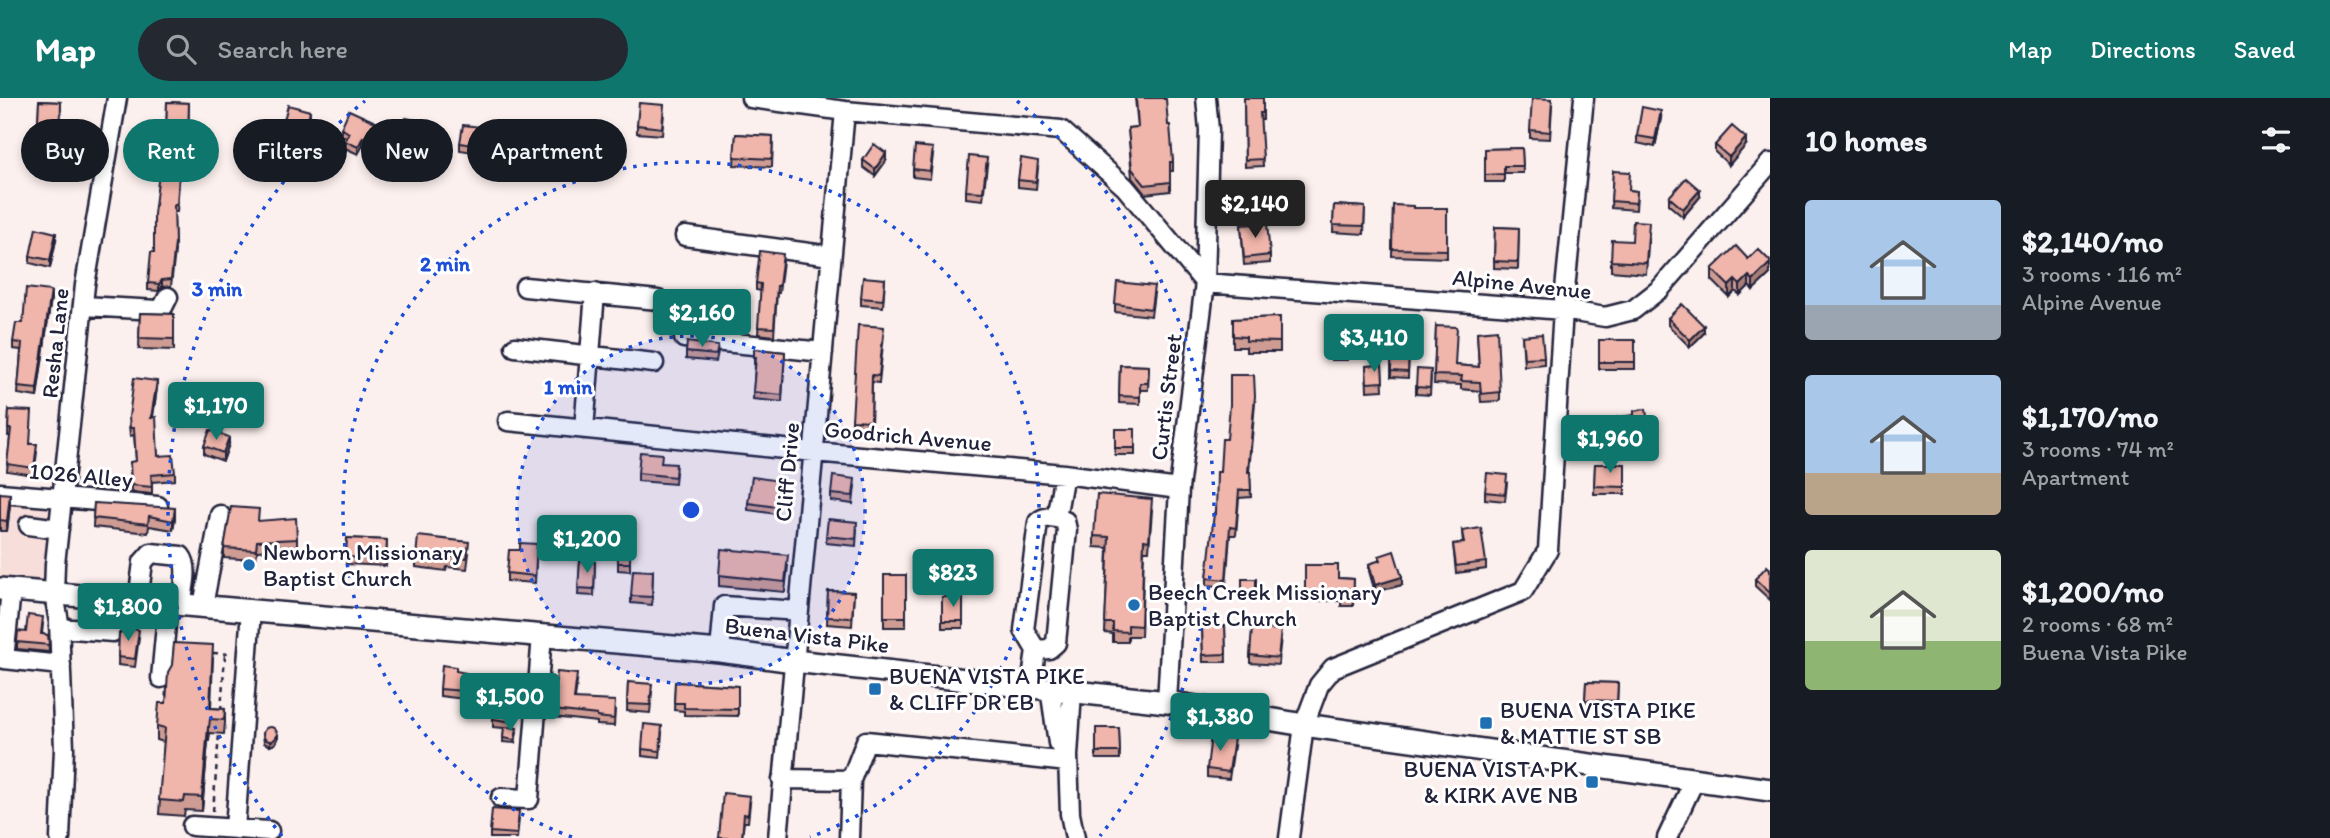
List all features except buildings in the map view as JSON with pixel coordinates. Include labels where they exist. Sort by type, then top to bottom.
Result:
[{"type":"main road","name":"Buena Vista Pike","points":[[6,589],[720,651],[794,662],[1040,687],[1167,702],[1770,790]]},
{"type":"street","name":"Resha Lane","points":[[60,838],[64,749],[60,628],[54,594],[59,529],[83,306],[117,98]]},
{"type":"street","points":[[751,98],[1061,130],[1125,187],[1205,283]]},
{"type":"street","name":"Curtis Street","points":[[1167,702],[1179,489],[1205,283],[1209,130],[1206,98]]},
{"type":"street","points":[[1289,838],[1304,724],[1319,685],[1333,668],[1523,591],[1548,550],[1563,310],[1584,98]]},
{"type":"street","name":"Cliff Drive","points":[[778,838],[831,256],[834,106]]},
{"type":"street","name":"Alpine Avenue","points":[[1205,283],[1563,310],[1605,317],[1633,310],[1660,289],[1770,163]]},
{"type":"street","points":[[685,236],[831,256]]},
{"type":"street","points":[[525,288],[658,300]]},
{"type":"street","points":[[584,429],[595,293]]},
{"type":"street","points":[[83,306],[158,310],[163,307],[168,297]]},
{"type":"street","points":[[684,338],[823,352]]},
{"type":"street","points":[[515,347],[654,363]]},
{"type":"street","name":"Goodrich Avenue","points":[[508,421],[1064,474],[1179,489]]},
{"type":"street","points":[[1056,518],[1064,474]]},
{"type":"street","name":"1026 Alley","points":[[0,493],[158,506]]},
{"type":"street","points":[[203,606],[220,515]]},
{"type":"street","points":[[1036,650],[1049,649],[1056,642],[1067,530],[1065,521],[1056,518],[1043,517],[1038,522],[1024,630],[1036,650],[1040,687],[1058,743],[1068,759]]},
{"type":"street","points":[[29,525],[59,529]]},
{"type":"street","points":[[138,601],[143,562],[151,553],[181,556],[185,560],[174,604],[164,680]]},
{"type":"street","points":[[6,589],[4,659],[61,665]]},
{"type":"street","points":[[60,628],[113,632],[116,599]]},
{"type":"street","points":[[720,651],[724,606],[799,611]]},
{"type":"street","points":[[235,829],[251,610]]},
{"type":"street","points":[[501,798],[528,799],[542,635]]},
{"type":"street","points":[[1072,691],[1068,759],[1070,814],[1075,838]]},
{"type":"street","points":[[849,838],[851,780],[866,741],[1068,759]]},
{"type":"street","points":[[782,779],[851,780]]},
{"type":"street","points":[[1667,838],[1695,779]]},
{"type":"street","points":[[192,826],[269,831]]},
{"type":"path","points":[[213,653],[247,656]]},
{"type":"path","points":[[221,709],[225,654]]},
{"type":"path","points":[[164,680],[164,710]]},
{"type":"path","points":[[212,827],[219,734]]},
{"type":"shaded area","points":[[0,493],[63,499],[54,594],[0,589]]},
{"type":"place","name":"Newborn Missionary Baptist Church","points":[[249,565]]},
{"type":"place","name":"Beech Creek Missionary Baptist Church","points":[[1134,605]]},
{"type":"place","name":"BUENA VISTA PIKE & CLIFF DR EB","points":[[875,689]]},
{"type":"place","name":"BUENA VISTA PIKE & MATTIE ST SB","points":[[1486,723]]},
{"type":"place","name":"BUENA VISTA PK & KIRK AVE NB","points":[[1592,782]]}]
